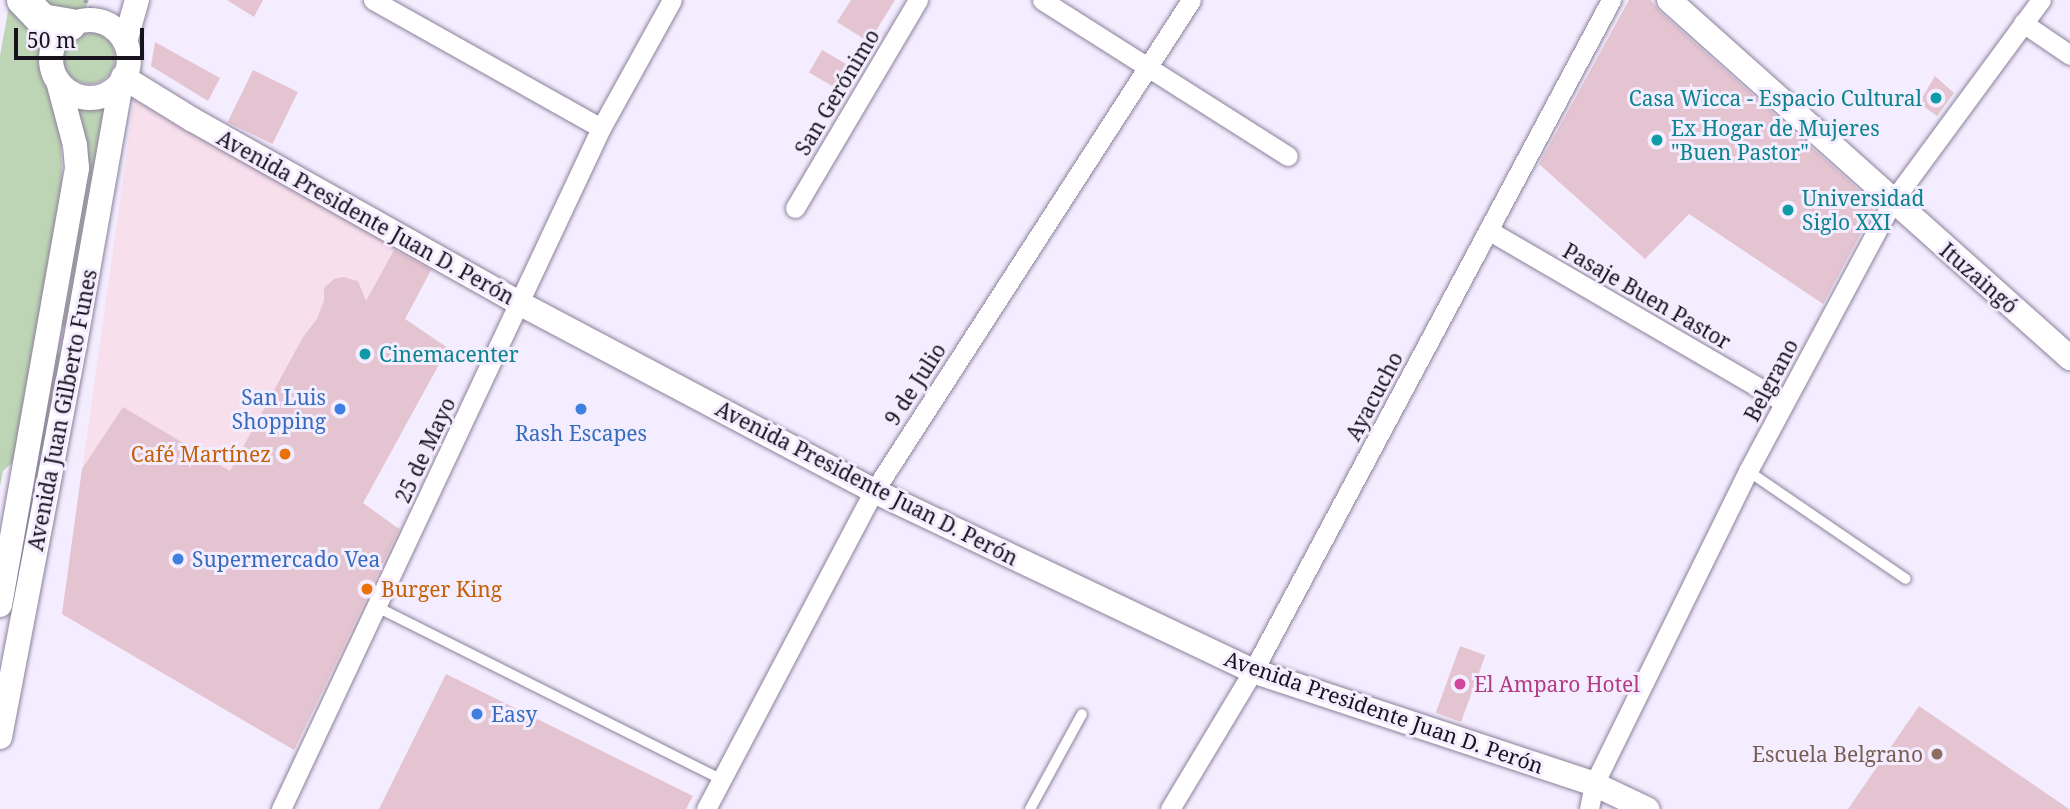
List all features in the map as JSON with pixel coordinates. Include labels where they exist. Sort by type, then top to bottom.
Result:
[{"type":"highway","points":[[23,0],[42,20],[89,12]]},
{"type":"street","points":[[125,43],[112,27],[89,12],[54,44],[51,57],[58,81],[66,90],[89,98],[101,96],[122,79],[128,62],[125,43],[137,0]]},
{"type":"street","points":[[373,0],[601,128]]},
{"type":"street","name":"25 de Mayo","points":[[281,809],[601,128],[672,0]]},
{"type":"street","name":"San Gerónimo","points":[[795,208],[918,0]]},
{"type":"street","points":[[1042,0],[1288,156]]},
{"type":"street","name":"9 de Julio","points":[[706,809],[874,491],[1191,0]]},
{"type":"street","name":"Ayacucho","points":[[1170,809],[1253,671],[1611,0]]},
{"type":"street","name":"Ituzaingó","points":[[1669,0],[1892,202],[2070,358]]},
{"type":"street","name":"Belgrano","points":[[1589,809],[1594,784],[1748,471],[1892,202],[2041,0]]},
{"type":"street","points":[[2023,23],[2070,55]]},
{"type":"street","name":"Avenida Juan Gilberto Funes","points":[[0,737],[122,79]]},
{"type":"street","name":"Avenida Presidente Juan D. Perón","points":[[122,79],[519,303],[874,491],[1253,671],[1594,784],[1647,809]]},
{"type":"street","name":"Avenida Juan Gilberto Funes","points":[[0,605],[77,168],[75,145],[58,81]]},
{"type":"street","name":"Pasaje Buen Pastor","points":[[1488,230],[1784,402]]},
{"type":"street","points":[[46,340],[75,344]]},
{"type":"street","points":[[0,519],[9,475],[27,456]]},
{"type":"lane","points":[[1748,471],[1906,579]]},
{"type":"lane","points":[[377,607],[721,779]]},
{"type":"lane","points":[[1030,809],[1082,714]]},
{"type":"shaded area","points":[[134,100],[434,265],[405,319],[448,348],[363,503],[404,532],[294,750],[62,614]]},
{"type":"green space","points":[[10,0],[53,33],[45,51],[45,69],[61,140],[62,177],[61,206],[18,457],[3,471],[0,486],[0,56]]},
{"type":"green space","points":[[29,0],[89,0],[84,13],[79,17]]},
{"type":"green space","points":[[89,32],[108,39],[115,58],[108,77],[89,84],[70,77],[63,58],[70,39]]},
{"type":"green space","points":[[112,98],[70,327],[59,326],[70,99],[92,106]]},
{"type":"green space","points":[[54,352],[65,354],[25,582],[14,580]]},
{"type":"building","points":[[227,0],[263,0],[254,17]]},
{"type":"building","points":[[851,0],[895,0],[869,42],[837,22]]},
{"type":"building","name":"Ex Hogar de Mujeres \"Buen Pastor\"","points":[[1629,0],[1651,0],[1659,11],[1876,205],[1823,304],[1689,214],[1645,259],[1539,164]]},
{"type":"building","points":[[155,42],[220,78],[208,101],[151,66]]},
{"type":"building","points":[[822,50],[857,70],[844,93],[809,73]]},
{"type":"building","points":[[253,70],[298,92],[273,144],[228,122]]},
{"type":"building","name":"Casa Wicca - Espacio Cultural","points":[[1935,76],[1954,93],[1937,116],[1919,103]]},
{"type":"building","points":[[394,250],[431,270],[405,319],[448,348],[363,503],[399,529],[294,750],[62,614],[82,469],[123,407],[230,471],[303,337],[317,319],[324,300],[324,288],[334,279],[343,277],[358,281],[366,301]]},
{"type":"building","name":"El Amparo Hotel","points":[[1460,646],[1485,655],[1461,722],[1436,713]]},
{"type":"building","name":"Easy","points":[[446,674],[693,796],[686,809],[379,809]]},
{"type":"building","name":"Escuela Belgrano","points":[[1919,706],[2069,809],[1848,809]]},
{"type":"place","name":"Casa Wicca - Espacio Cultural","points":[[1936,98]]},
{"type":"place","name":"Ex Hogar de Mujeres \"Buen Pastor\"","points":[[1657,140]]},
{"type":"place","name":"Universidad Siglo XXI","points":[[1788,210]]},
{"type":"place","name":"Cinemacenter","points":[[365,354]]},
{"type":"place","name":"San Luis Shopping","points":[[340,409]]},
{"type":"place","name":"Rash Escapes","points":[[581,409]]},
{"type":"place","name":"Café Martínez","points":[[285,454]]},
{"type":"place","name":"Supermercado Vea","points":[[178,559]]},
{"type":"place","name":"Burger King","points":[[367,589]]},
{"type":"place","name":"El Amparo Hotel","points":[[1460,684]]},
{"type":"place","name":"Easy","points":[[477,714]]},
{"type":"place","name":"Escuela Belgrano","points":[[1937,754]]}]
